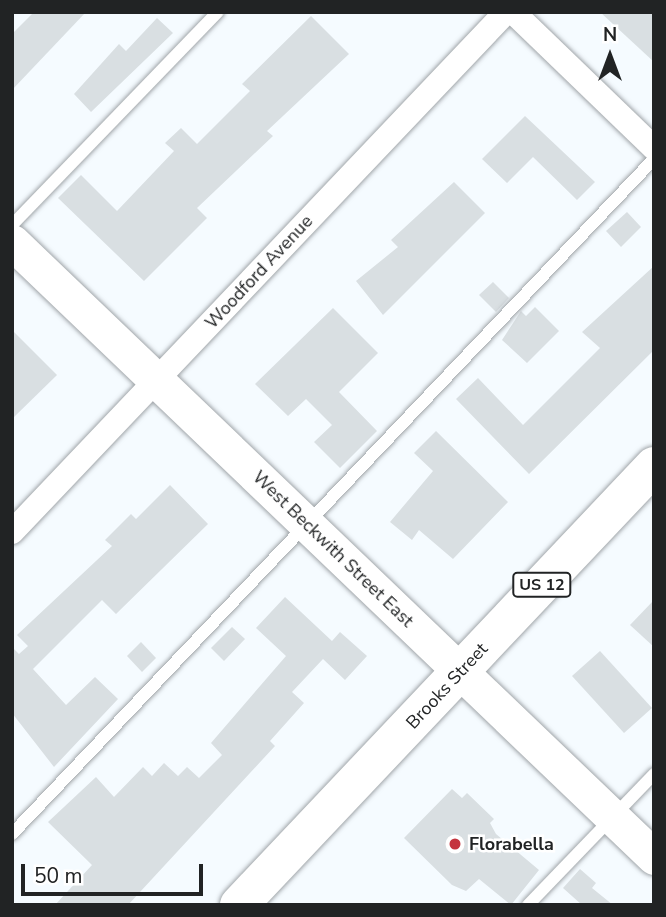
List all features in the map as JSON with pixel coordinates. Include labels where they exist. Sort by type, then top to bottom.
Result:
[{"type":"highway","name":"Brooks Street","points":[[239,905],[654,466]]},
{"type":"street","name":"Woodford Avenue","points":[[12,532],[506,12]]},
{"type":"street","points":[[513,12],[654,148]]},
{"type":"street","name":"West Beckwith Street East","points":[[12,242],[159,378],[308,526],[654,857]]},
{"type":"lane","points":[[12,225],[218,12]]},
{"type":"lane","points":[[12,834],[308,526],[654,159]]},
{"type":"lane","points":[[528,905],[654,774]]},
{"type":"building","points":[[34,12],[86,12],[12,90],[12,34]]},
{"type":"building","points":[[600,12],[654,12],[654,62]]},
{"type":"building","points":[[311,16],[349,54],[267,131],[273,136],[197,208],[207,218],[144,281],[58,198],[81,175],[117,211],[174,151],[165,143],[181,128],[197,144],[250,91],[242,84]]},
{"type":"building","points":[[157,18],[173,33],[91,112],[74,94],[119,44],[126,51]]},
{"type":"building","points":[[525,116],[595,182],[577,200],[533,157],[507,183],[482,159]]},
{"type":"building","points":[[454,182],[485,213],[383,315],[356,281],[398,247],[391,240]]},
{"type":"building","points":[[627,212],[641,227],[621,247],[606,231]]},
{"type":"building","points":[[654,266],[654,350],[529,474],[456,399],[478,378],[523,425],[600,348],[582,332]]},
{"type":"building","points":[[493,282],[509,298],[496,312],[479,295]]},
{"type":"building","points":[[535,307],[559,331],[527,363],[502,340],[521,311],[526,316]]},
{"type":"building","points":[[333,308],[378,353],[339,392],[377,431],[340,468],[314,442],[332,425],[306,399],[288,416],[255,384]]},
{"type":"building","points":[[12,330],[57,375],[12,419]]},
{"type":"building","points":[[436,431],[508,502],[453,559],[419,530],[412,540],[390,522],[433,471],[414,453]]},
{"type":"building","points":[[170,485],[208,524],[116,614],[102,600],[33,669],[66,705],[95,677],[118,699],[54,767],[12,713],[12,647],[19,654],[28,646],[17,635],[112,546],[105,540],[131,514],[136,519]]},
{"type":"building","points":[[285,597],[332,641],[340,632],[367,656],[345,680],[323,659],[292,692],[304,703],[270,741],[275,746],[128,905],[55,905],[92,865],[48,822],[96,777],[114,797],[143,767],[152,776],[164,763],[178,776],[187,767],[199,778],[222,755],[211,743],[286,656],[256,628]]},
{"type":"building","points":[[654,600],[654,647],[630,625]]},
{"type":"building","points":[[232,627],[245,639],[224,661],[211,648]]},
{"type":"building","points":[[141,642],[156,658],[142,672],[127,656]]},
{"type":"building","points":[[600,651],[652,708],[624,733],[572,676]]},
{"type":"building","name":"Florabella","points":[[452,789],[462,798],[467,793],[494,819],[490,823],[496,834],[539,870],[511,905],[479,879],[466,891],[452,885],[404,838]]},
{"type":"building","points":[[580,869],[596,883],[592,888],[613,905],[582,905],[563,888]]},
{"type":"place","name":"Florabella","points":[[455,844]]}]
